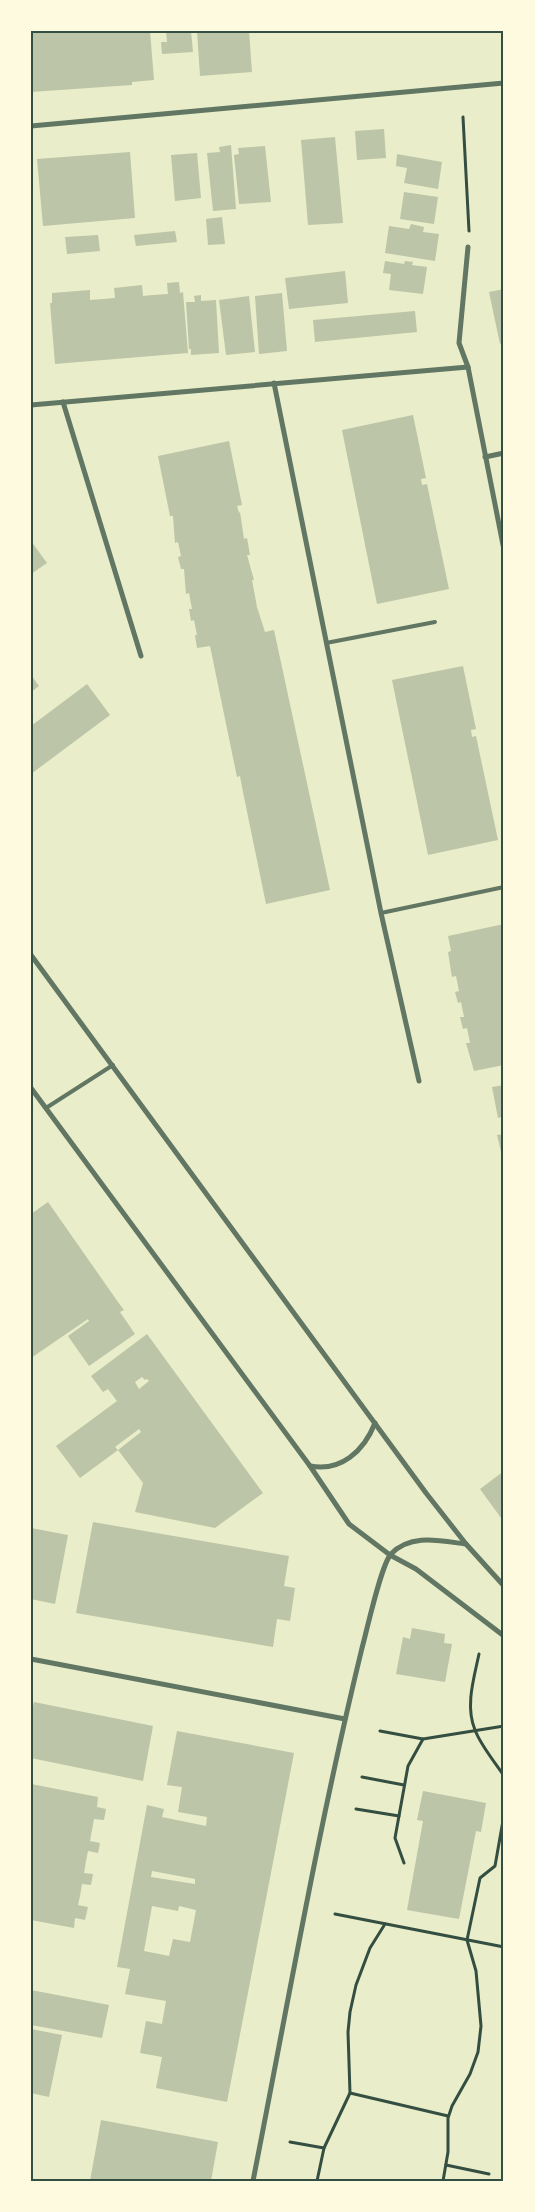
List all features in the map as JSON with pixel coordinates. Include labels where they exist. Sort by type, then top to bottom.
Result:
[{"type":"street","points":[[31,126],[504,83]]},
{"type":"street","points":[[468,247],[460,343],[468,367],[504,550]]},
{"type":"street","points":[[31,404],[468,367]]},
{"type":"street","points":[[274,383],[381,913],[419,1081]]},
{"type":"street","points":[[63,402],[141,656]]},
{"type":"street","points":[[485,457],[504,454]]},
{"type":"street","points":[[31,956],[375,1423],[466,1544],[504,1586]]},
{"type":"street","points":[[31,1088],[310,1466],[349,1524],[390,1555],[416,1569],[504,1636]]},
{"type":"street","points":[[310,1466],[323,1468],[340,1464],[365,1443],[375,1423]]},
{"type":"street","points":[[253,2181],[345,1719],[377,1590],[390,1555],[406,1544],[426,1539],[466,1544]]},
{"type":"street","points":[[31,1659],[345,1719]]},
{"type":"lane","points":[[326,643],[435,622]]},
{"type":"lane","points":[[381,913],[504,887]]},
{"type":"lane","points":[[46,1108],[113,1065]]},
{"type":"path","points":[[463,117],[470,220],[468,247]]},
{"type":"path","points":[[479,1654],[470,1705],[475,1730],[504,1776]]},
{"type":"path","points":[[380,1731],[422,1740],[504,1726]]},
{"type":"path","points":[[404,1863],[394,1838],[408,1766],[422,1740]]},
{"type":"path","points":[[362,1777],[404,1785]]},
{"type":"path","points":[[356,1809],[398,1816]]},
{"type":"path","points":[[443,2181],[446,2164],[448,2116],[470,2074],[478,2052],[481,2026],[476,1971],[467,1940],[480,1878],[495,1866],[504,1815]]},
{"type":"path","points":[[498,1850],[504,1851]]},
{"type":"path","points":[[335,1914],[504,1947]]},
{"type":"path","points":[[317,2181],[324,2148],[350,2093],[350,2012],[362,1965],[385,1924]]},
{"type":"path","points":[[350,2093],[448,2116]]},
{"type":"path","points":[[290,2142],[324,2148]]},
{"type":"path","points":[[446,2164],[489,2174]]},
{"type":"building","points":[[31,31],[150,31],[154,80],[132,82],[132,85],[31,92]]},
{"type":"building","points":[[166,31],[191,31],[193,52],[162,54],[161,42],[167,42]]},
{"type":"building","points":[[197,31],[249,31],[252,72],[200,76]]},
{"type":"building","points":[[384,129],[386,158],[357,160],[355,131]]},
{"type":"building","points":[[335,137],[343,223],[308,225],[301,140]]},
{"type":"building","points":[[231,145],[236,209],[213,211],[207,153],[220,152],[219,147]]},
{"type":"building","points":[[265,146],[271,202],[239,204],[234,155],[239,154],[238,148]]},
{"type":"building","points":[[130,152],[135,218],[43,226],[37,159]]},
{"type":"building","points":[[197,153],[201,198],[175,201],[171,155]]},
{"type":"building","points":[[397,154],[442,162],[438,189],[404,183],[407,168],[396,166]]},
{"type":"building","points":[[404,192],[438,197],[434,224],[400,219]]},
{"type":"building","points":[[222,217],[225,244],[208,245],[206,219]]},
{"type":"building","points":[[411,224],[424,227],[423,232],[439,234],[435,261],[385,253],[389,226],[409,229]]},
{"type":"building","points":[[175,231],[177,242],[136,246],[134,235]]},
{"type":"building","points":[[98,235],[100,251],[67,254],[65,237]]},
{"type":"building","points":[[385,261],[404,264],[405,261],[413,262],[412,265],[427,267],[423,294],[389,290],[391,274],[383,273]]},
{"type":"building","points":[[345,271],[348,303],[289,309],[285,278]]},
{"type":"building","points":[[179,282],[180,293],[183,292],[188,353],[55,364],[50,303],[52,303],[52,293],[90,290],[90,300],[115,298],[114,288],[142,285],[143,296],[168,294],[167,283]]},
{"type":"building","points":[[504,289],[504,343],[500,344],[489,292]]},
{"type":"building","points":[[282,293],[287,351],[259,354],[255,296]]},
{"type":"building","points":[[201,295],[201,301],[216,300],[219,353],[191,355],[186,302],[195,302],[194,296]]},
{"type":"building","points":[[249,296],[255,352],[226,355],[219,300]]},
{"type":"building","points":[[415,311],[417,332],[315,342],[313,320]]},
{"type":"building","points":[[413,415],[426,478],[421,479],[422,485],[427,484],[449,589],[377,604],[342,430]]},
{"type":"building","points":[[229,441],[242,505],[237,506],[240,512],[244,539],[247,538],[250,555],[247,555],[254,580],[252,580],[257,607],[265,632],[274,630],[330,890],[266,904],[240,776],[237,777],[210,646],[197,648],[194,620],[191,621],[189,609],[192,609],[189,593],[186,594],[184,569],[181,569],[178,557],[181,556],[178,542],[175,543],[173,516],[170,516],[158,456]]},
{"type":"building","points":[[31,541],[47,563],[31,574]]},
{"type":"building","points":[[463,666],[476,729],[471,730],[472,737],[476,736],[498,840],[428,855],[392,680]]},
{"type":"building","points":[[31,675],[39,686],[31,692]]},
{"type":"building","points":[[87,684],[110,715],[31,774],[31,726]]},
{"type":"building","points":[[504,924],[504,1065],[474,1071],[466,1043],[470,1043],[467,1028],[463,1029],[460,1017],[464,1017],[461,1002],[458,1003],[455,992],[459,991],[456,976],[452,977],[448,952],[451,951],[448,936]]},
{"type":"building","points":[[504,1085],[504,1116],[498,1118],[492,1087]]},
{"type":"building","points":[[504,1134],[504,1159],[503,1160],[497,1135]]},
{"type":"building","points":[[48,1202],[124,1310],[120,1312],[135,1334],[89,1366],[68,1336],[89,1321],[88,1319],[31,1358],[31,1214]]},
{"type":"building","points":[[147,1334],[263,1493],[215,1528],[135,1512],[143,1483],[118,1450],[80,1478],[56,1446],[117,1401],[108,1389],[103,1392],[91,1376]],"holes":[[[142,1377],[149,1381],[139,1389],[135,1382]],[[139,1429],[141,1432],[118,1450],[115,1447]]]},
{"type":"building","points":[[504,1471],[504,1522],[480,1489]]},
{"type":"building","points":[[93,1522],[289,1556],[284,1586],[295,1588],[290,1621],[277,1619],[273,1647],[76,1613]]},
{"type":"building","points":[[31,1528],[68,1535],[55,1604],[31,1599]]},
{"type":"building","points":[[412,1628],[445,1634],[444,1643],[452,1644],[445,1682],[396,1674],[403,1637],[410,1639]]},
{"type":"building","points":[[34,1702],[153,1726],[143,1781],[31,1758],[31,1713]]},
{"type":"building","points":[[177,1731],[294,1753],[227,2102],[156,2088],[162,2057],[140,2053],[146,2021],[162,2024],[166,2001],[125,1994],[130,1969],[117,1967],[147,1805],[164,1809],[162,1817],[206,1826],[207,1817],[178,1812],[182,1787],[167,1785]],"holes":[[[152,1871],[195,1879],[195,1884],[201,1885],[151,1877]],[[152,1906],[178,1911],[179,1906],[196,1910],[190,1942],[173,1939],[169,1956],[144,1951]]]},
{"type":"building","points":[[31,1784],[98,1797],[97,1807],[106,1809],[104,1820],[94,1819],[90,1841],[100,1843],[98,1853],[88,1851],[84,1873],[93,1874],[91,1885],[82,1884],[78,1905],[88,1907],[85,1920],[75,1918],[74,1928],[31,1920]]},
{"type":"building","points":[[423,1791],[486,1803],[481,1832],[476,1831],[459,1919],[407,1910],[423,1821],[417,1820]]},
{"type":"building","points":[[31,1990],[109,2005],[102,2038],[31,2025]]},
{"type":"building","points":[[31,2029],[62,2035],[49,2097],[31,2093]]},
{"type":"building","points":[[101,2120],[218,2142],[211,2181],[90,2181]]}]
